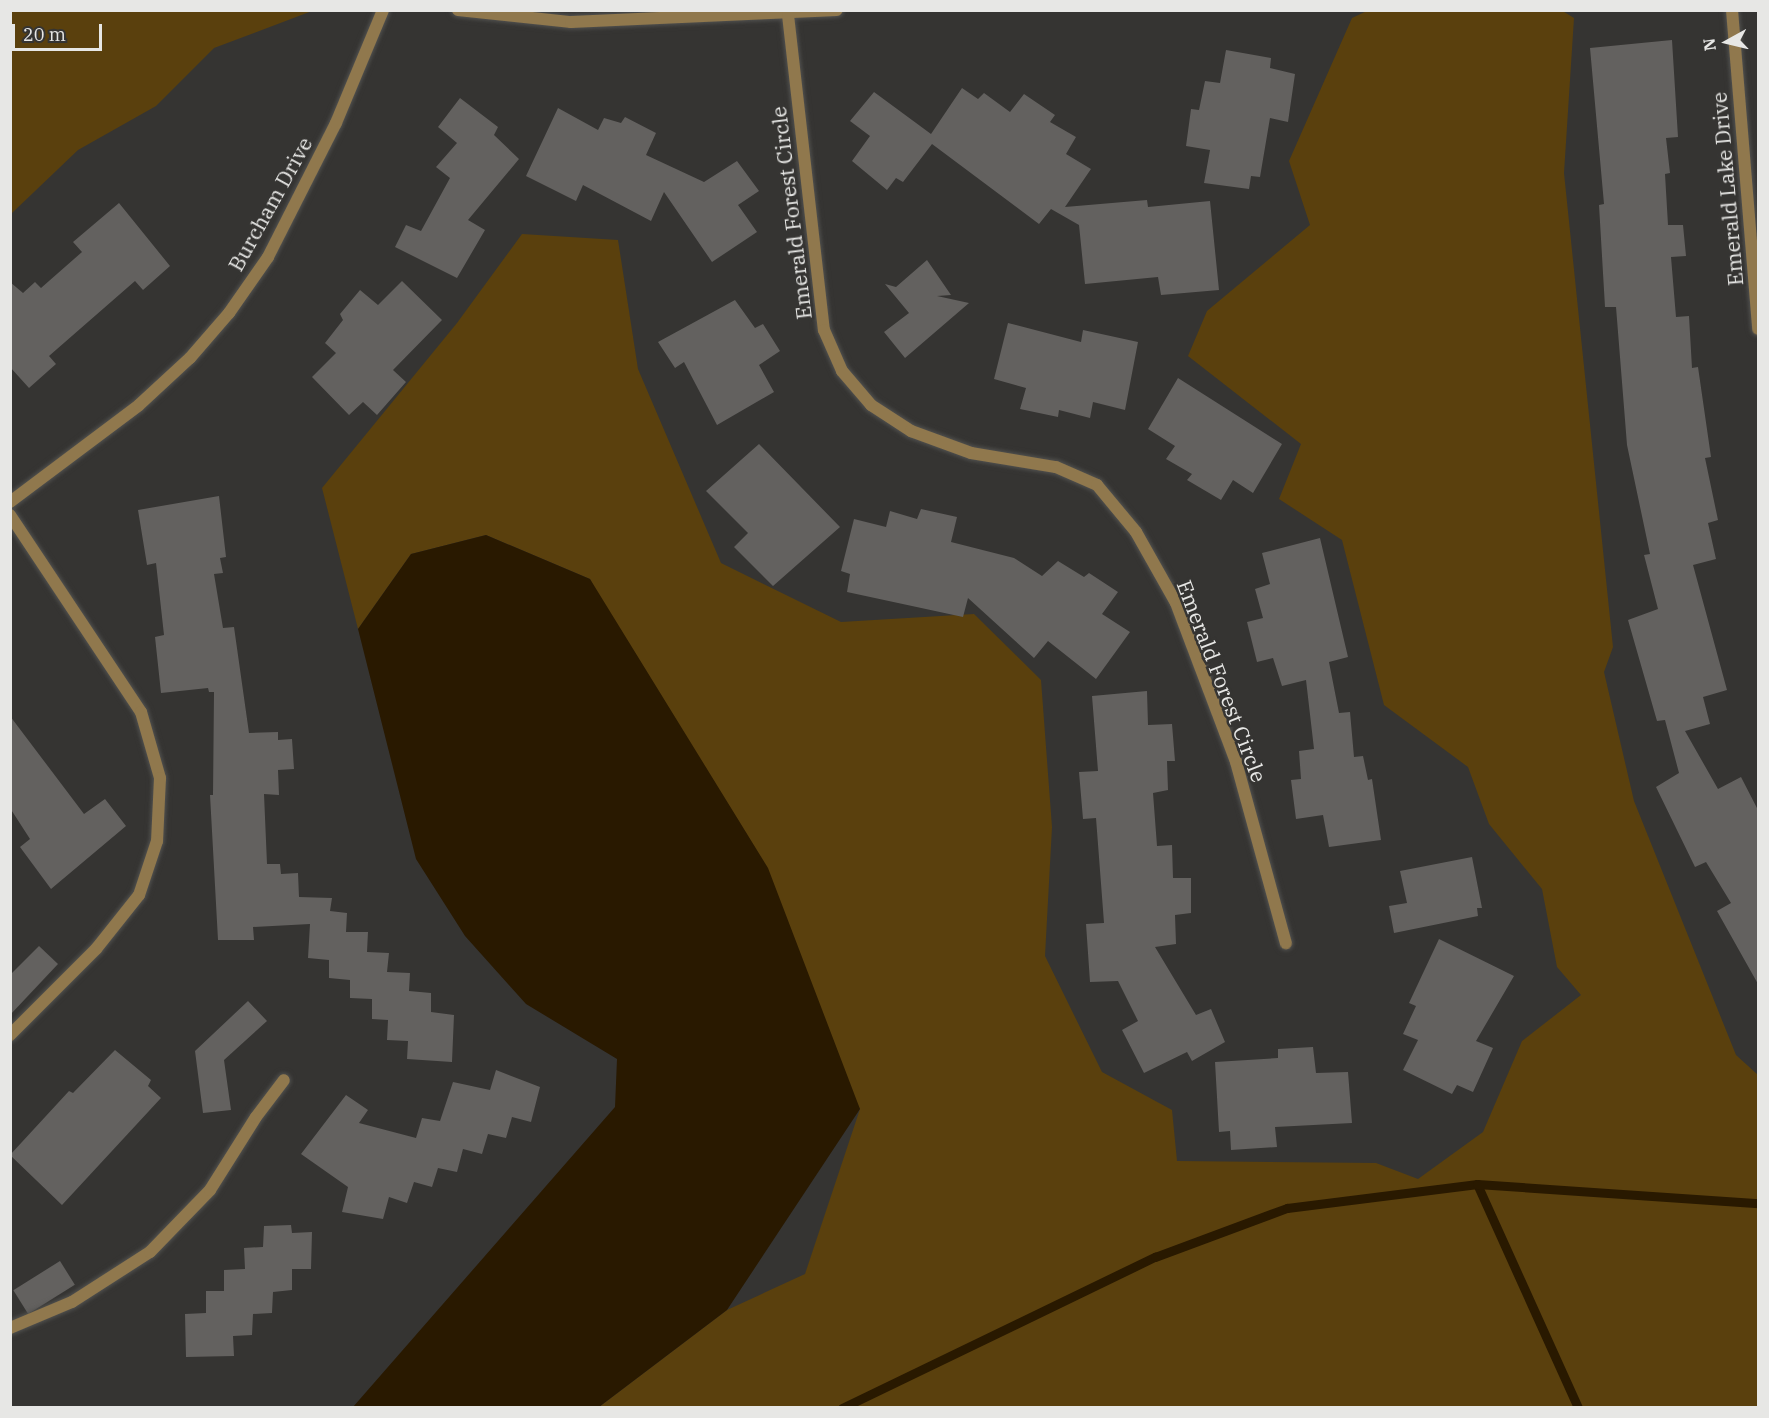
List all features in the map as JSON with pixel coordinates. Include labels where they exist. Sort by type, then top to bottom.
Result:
[{"type":"street","name":"Burcham Drive","points":[[10,502],[139,405],[190,358],[229,313],[268,257],[336,123],[383,10]]},
{"type":"street","points":[[458,10],[571,22],[788,15],[837,10]]},
{"type":"street","name":"Emerald Lake Drive","points":[[1732,10],[1758,329]]},
{"type":"street","name":"Emerald Forest Circle","points":[[788,15],[824,330],[842,371],[871,405],[911,431],[971,453],[1056,467],[1097,485],[1136,532],[1176,603],[1236,762],[1286,943]]},
{"type":"street","points":[[10,515],[141,712],[160,778],[157,841],[139,894],[96,949],[10,1035]]},
{"type":"street","points":[[10,1328],[72,1302],[150,1252],[210,1190],[284,1080]]},
{"type":"shaded area","points":[[11,10],[312,11],[214,48],[156,106],[78,150],[11,214]]},
{"type":"shaded area","points":[[1369,10],[1561,10],[1574,18],[1564,173],[1613,647],[1604,672],[1634,801],[1736,1055],[1758,1075],[1758,1407],[599,1407],[727,1310],[805,1274],[860,1109],[590,579],[486,535],[411,554],[358,629],[322,488],[457,323],[522,234],[618,240],[638,369],[721,563],[841,622],[974,614],[1041,680],[1052,827],[1045,956],[1102,1072],[1172,1110],[1177,1161],[1376,1163],[1418,1179],[1483,1132],[1522,1041],[1581,995],[1557,967],[1542,889],[1489,824],[1468,767],[1384,705],[1342,540],[1279,499],[1301,444],[1188,356],[1207,311],[1310,225],[1289,161],[1352,18]]},
{"type":"shaded area","points":[[486,535],[590,579],[768,868],[860,1109],[727,1310],[599,1407],[353,1407],[615,1107],[617,1059],[526,1004],[465,936],[416,859],[358,629],[411,554]]},
{"type":"building","points":[[1672,40],[1678,137],[1666,138],[1670,173],[1665,174],[1668,225],[1683,225],[1686,256],[1671,257],[1676,317],[1689,316],[1692,368],[1698,367],[1711,457],[1705,458],[1718,520],[1708,523],[1716,559],[1693,565],[1727,690],[1703,697],[1710,724],[1685,731],[1718,789],[1741,777],[1758,810],[1758,984],[1717,911],[1731,903],[1706,862],[1695,867],[1656,787],[1679,773],[1665,720],[1657,721],[1628,620],[1658,609],[1644,555],[1650,554],[1627,445],[1616,307],[1605,307],[1599,205],[1604,204],[1590,48]]},
{"type":"building","points":[[1226,50],[1271,58],[1270,68],[1295,74],[1288,122],[1270,118],[1260,177],[1251,176],[1249,189],[1204,183],[1210,150],[1186,146],[1191,109],[1199,110],[1205,81],[1220,83]]},
{"type":"building","points":[[962,88],[978,99],[984,93],[1010,112],[1024,94],[1055,115],[1050,122],[1076,137],[1066,154],[1091,169],[1065,207],[1147,200],[1148,207],[1210,201],[1219,290],[1161,295],[1158,277],[1085,284],[1079,225],[1051,209],[1039,224],[932,144],[903,182],[896,178],[887,190],[852,161],[870,136],[850,121],[874,92],[931,134]]},
{"type":"building","points":[[460,98],[498,127],[494,135],[519,159],[468,220],[485,230],[457,278],[395,247],[406,225],[421,231],[450,178],[436,167],[457,143],[438,127]]},
{"type":"building","points":[[558,108],[598,130],[604,118],[621,123],[625,117],[656,133],[646,155],[704,182],[737,161],[759,191],[738,205],[757,232],[712,262],[664,192],[651,221],[583,185],[576,201],[526,176]]},
{"type":"building","points":[[119,203],[170,266],[143,290],[135,281],[49,356],[56,364],[29,388],[10,367],[10,282],[23,293],[35,282],[41,288],[82,252],[73,242]]},
{"type":"building","points":[[927,260],[951,295],[937,296],[969,303],[905,358],[884,332],[909,313],[885,284],[896,287]]},
{"type":"building","points":[[402,281],[442,320],[393,370],[406,382],[377,415],[363,402],[349,415],[312,377],[336,353],[325,343],[343,320],[340,314],[360,290],[378,305]]},
{"type":"building","points":[[735,300],[755,328],[763,324],[780,351],[759,365],[774,392],[717,425],[684,362],[675,368],[658,342]]},
{"type":"building","points":[[1008,323],[1081,342],[1083,330],[1138,342],[1125,410],[1093,402],[1090,418],[1059,410],[1058,417],[1020,409],[1026,388],[994,379]]},
{"type":"building","points":[[1178,378],[1282,444],[1253,493],[1233,480],[1221,500],[1187,480],[1192,474],[1166,459],[1175,446],[1148,429]]},
{"type":"building","points":[[759,444],[840,527],[773,586],[734,547],[748,533],[706,491]]},
{"type":"building","points":[[219,496],[226,557],[220,558],[223,573],[214,574],[223,628],[234,627],[249,733],[278,732],[278,740],[292,739],[294,769],[278,770],[279,795],[264,794],[267,864],[280,864],[281,874],[298,873],[299,897],[332,898],[330,911],[347,913],[346,932],[368,932],[367,952],[389,953],[387,972],[410,973],[409,991],[431,993],[431,1012],[454,1015],[452,1062],[407,1059],[408,1041],[387,1040],[388,1020],[372,1019],[372,999],[350,998],[350,980],[329,978],[329,960],[308,958],[310,924],[253,927],[254,940],[218,940],[210,795],[213,795],[214,692],[209,692],[208,688],[161,693],[155,637],[164,635],[156,563],[147,565],[138,510]]},
{"type":"building","points":[[921,509],[957,517],[951,542],[1014,558],[1042,576],[1058,561],[1084,577],[1089,573],[1118,592],[1102,614],[1130,632],[1096,679],[1048,641],[1034,658],[968,598],[963,617],[847,592],[850,574],[841,571],[854,519],[886,527],[890,511],[917,519]]},
{"type":"building","points":[[1320,538],[1348,657],[1329,662],[1339,713],[1350,712],[1354,757],[1363,756],[1368,780],[1372,779],[1381,840],[1329,847],[1323,815],[1296,819],[1291,780],[1301,779],[1299,751],[1314,749],[1306,680],[1282,686],[1273,658],[1257,662],[1247,622],[1263,618],[1255,589],[1270,584],[1262,553]]},
{"type":"building","points":[[1147,691],[1148,725],[1172,724],[1175,761],[1167,761],[1168,790],[1153,793],[1157,846],[1172,845],[1173,878],[1191,878],[1191,913],[1175,915],[1176,944],[1155,947],[1196,1015],[1211,1009],[1225,1042],[1192,1061],[1187,1052],[1144,1073],[1122,1030],[1138,1021],[1118,981],[1090,982],[1086,924],[1104,923],[1096,818],[1083,819],[1079,772],[1098,771],[1092,696]]},
{"type":"building","points":[[10,716],[84,814],[105,799],[126,826],[51,889],[20,847],[30,839],[10,808]]},
{"type":"building","points":[[1472,857],[1482,908],[1477,908],[1478,916],[1394,933],[1389,906],[1407,903],[1400,871]]},
{"type":"building","points":[[1439,939],[1514,976],[1476,1041],[1493,1048],[1473,1092],[1457,1085],[1452,1094],[1403,1070],[1418,1040],[1403,1034],[1416,1006],[1409,1003]]},
{"type":"building","points":[[39,946],[58,964],[10,1015],[10,975]]},
{"type":"building","points":[[248,1001],[267,1021],[224,1060],[231,1110],[203,1113],[195,1051]]},
{"type":"building","points":[[1313,1047],[1316,1073],[1348,1072],[1352,1123],[1275,1127],[1277,1147],[1231,1150],[1230,1131],[1219,1132],[1215,1062],[1278,1058],[1278,1049]]},
{"type":"building","points":[[115,1050],[151,1080],[148,1086],[161,1098],[62,1205],[10,1155],[69,1091],[73,1093]]},
{"type":"building","points":[[496,1070],[540,1087],[531,1122],[512,1117],[506,1138],[488,1134],[482,1154],[463,1149],[457,1172],[438,1168],[432,1187],[414,1182],[407,1203],[389,1197],[383,1219],[342,1212],[348,1187],[301,1154],[346,1095],[368,1110],[359,1123],[416,1138],[422,1118],[440,1121],[453,1082],[490,1090]]},
{"type":"building","points":[[291,1225],[292,1233],[312,1232],[311,1269],[292,1269],[292,1290],[273,1292],[272,1313],[253,1314],[252,1335],[233,1336],[234,1356],[186,1357],[185,1314],[206,1313],[206,1291],[224,1291],[224,1270],[245,1269],[244,1248],[263,1247],[264,1226]]},
{"type":"building","points":[[60,1261],[75,1285],[28,1314],[13,1290]]},
{"type":"waterway","points":[[1477,1184],[1578,1408]]},
{"type":"waterway","points":[[842,1408],[1155,1257],[1287,1208],[1477,1184],[1758,1203]]}]
